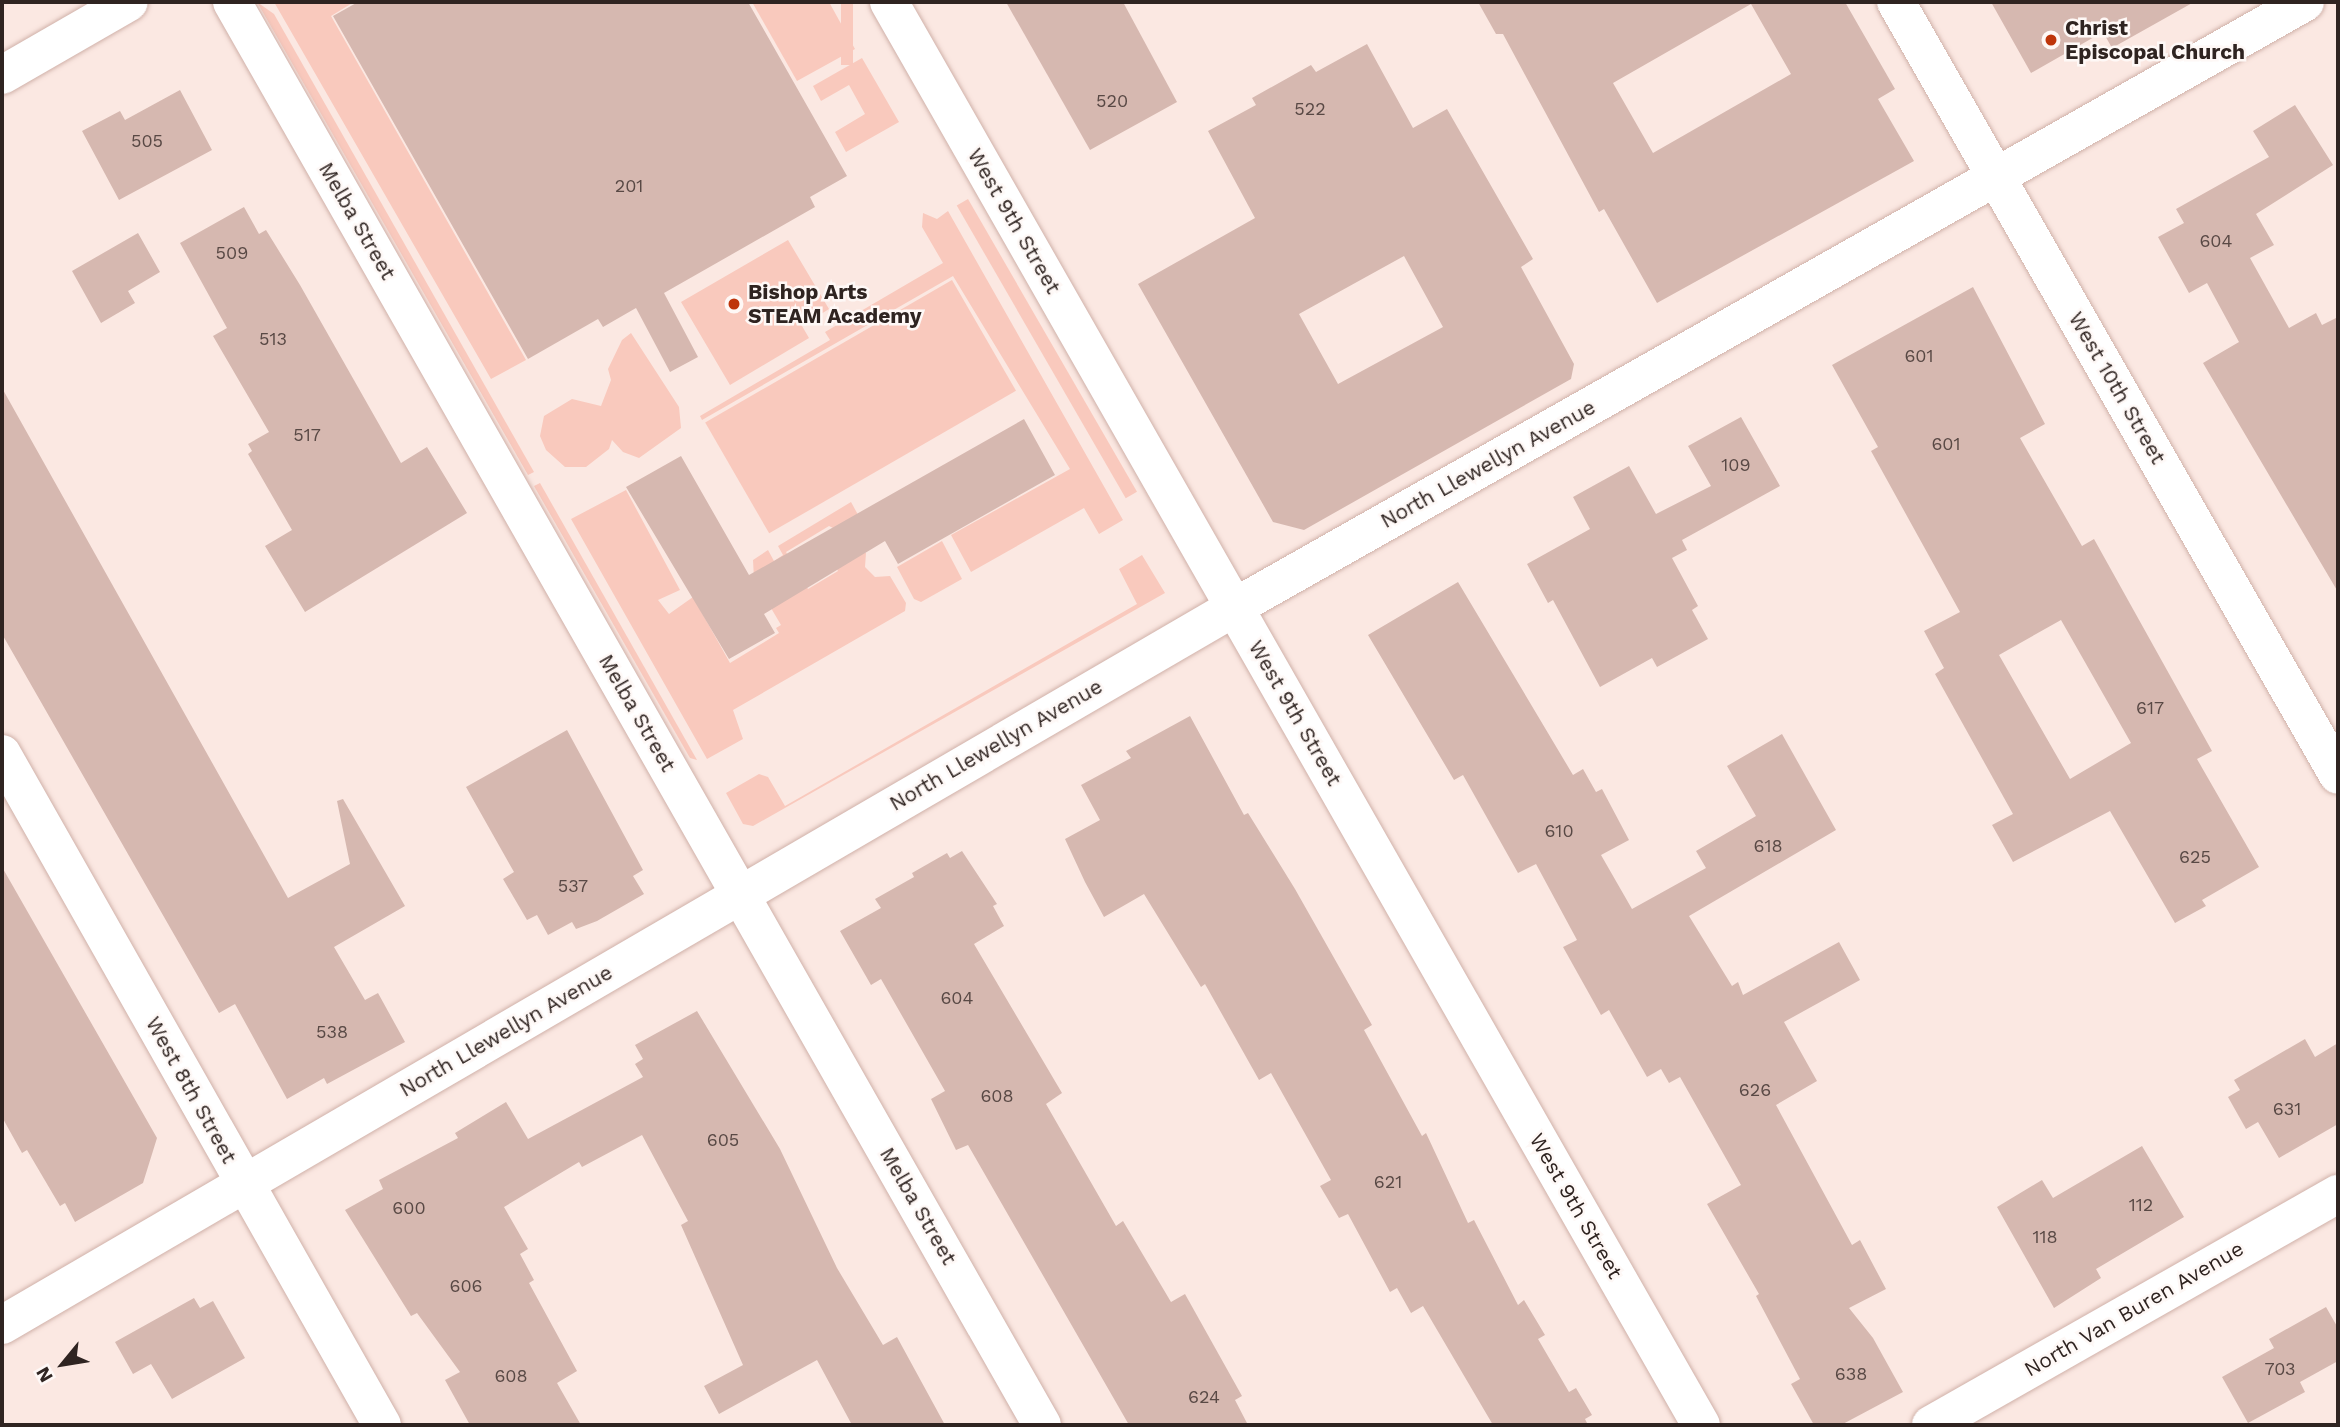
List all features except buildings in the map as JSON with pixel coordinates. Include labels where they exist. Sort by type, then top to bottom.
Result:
[{"type":"street","points":[[2,75],[129,2]]},
{"type":"street","name":"Melba Street","points":[[232,2],[1042,1425]]},
{"type":"street","name":"West 9th Street","points":[[889,2],[1701,1425]]},
{"type":"street","name":"West 10th Street","points":[[1896,2],[2338,775]]},
{"type":"street","name":"North Llewellyn Avenue","points":[[2,1325],[1235,607],[2305,2]]},
{"type":"street","name":"West 8th Street","points":[[2,754],[382,1425]]},
{"type":"street","name":"North Van Buren Avenue","points":[[1931,1425],[2338,1194]]},
{"type":"shaded area","points":[[257,2],[274,14],[534,472],[528,475]]},
{"type":"shaded area","points":[[274,2],[354,2],[331,16],[526,360],[491,379]]},
{"type":"shaded area","points":[[752,2],[829,2],[855,49],[797,81]]},
{"type":"shaded area","points":[[841,2],[853,2],[853,65],[841,65]]},
{"type":"shaded area","points":[[862,58],[899,122],[846,152],[835,132],[865,114],[849,85],[821,101],[813,86]]},
{"type":"shaded area","points":[[968,199],[1137,492],[1126,498],[957,206]]},
{"type":"shaded area","points":[[948,211],[1123,520],[1099,534],[1084,508],[971,572],[951,535],[1070,469],[953,276],[702,420],[700,416],[830,340],[825,332],[943,263],[922,227],[923,213],[937,219]]},
{"type":"shaded area","points":[[788,240],[829,309],[802,326],[809,338],[730,385],[681,302]]},
{"type":"shaded area","points":[[952,280],[1016,391],[769,533],[705,422]]},
{"type":"shaded area","points":[[631,333],[679,407],[681,428],[639,458],[623,452],[612,440],[609,449],[586,467],[565,467],[546,450],[540,436],[544,416],[572,399],[601,406],[611,380],[608,369],[622,340]]},
{"type":"shaded area","points":[[540,483],[697,760],[690,758],[534,486]]},
{"type":"shaded area","points":[[626,490],[680,590],[658,600],[669,614],[693,597],[730,663],[779,633],[776,628],[781,625],[754,579],[753,560],[768,550],[774,561],[783,555],[778,546],[851,502],[874,544],[870,546],[829,526],[786,552],[808,589],[838,571],[825,547],[840,539],[866,553],[865,567],[875,577],[890,576],[906,603],[905,611],[733,710],[743,739],[707,759],[571,519]]},
{"type":"shaded area","points":[[942,541],[962,579],[921,602],[914,599],[897,567]]},
{"type":"shaded area","points":[[1142,555],[1165,593],[753,826],[743,824],[726,793],[759,774],[768,777],[785,806],[1137,604],[1119,569]]},
{"type":"place","name":"Christ Episcopal Church","points":[[2051,40]]},
{"type":"place","name":"Bishop Arts STEAM Academy","points":[[734,304]]}]
